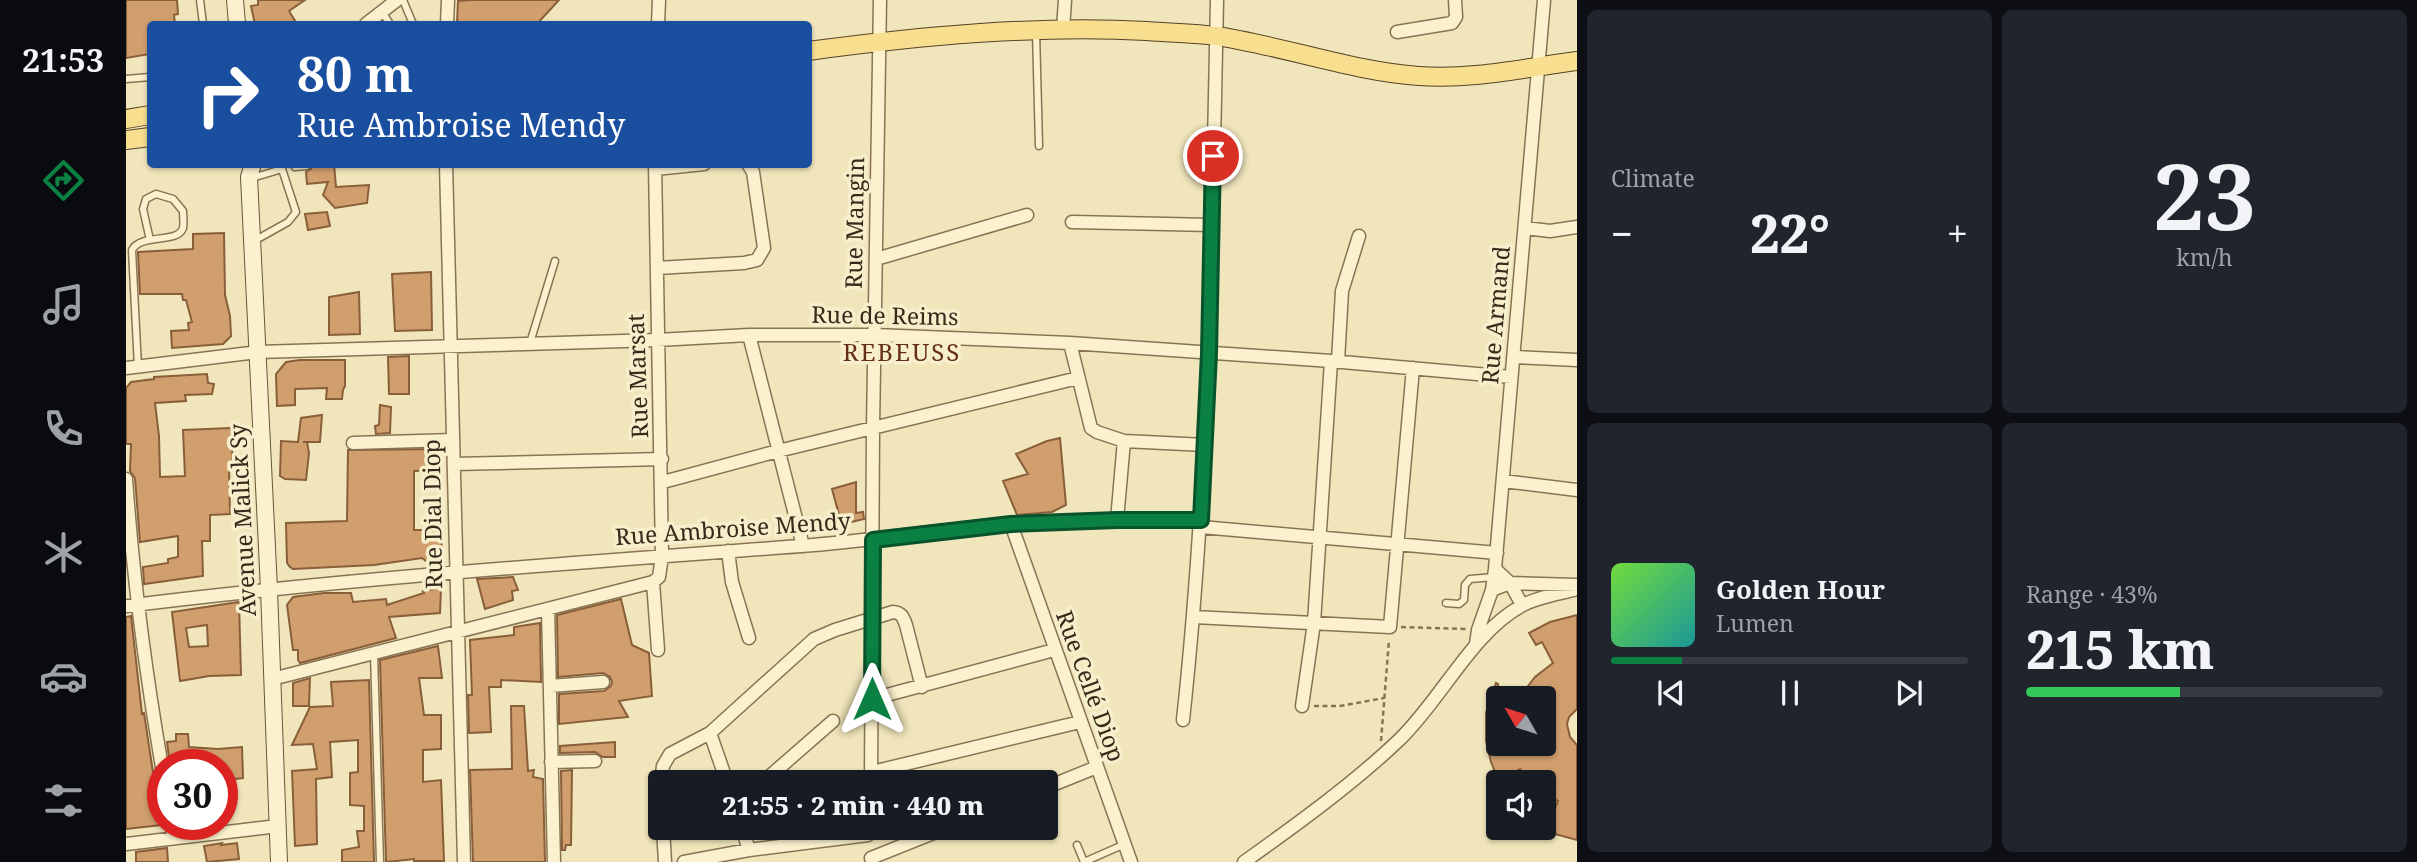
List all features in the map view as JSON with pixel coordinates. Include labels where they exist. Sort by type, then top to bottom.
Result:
[{"type":"main road","points":[[235,0],[237,21]]},
{"type":"main road","points":[[812,50],[878,41],[1036,30],[1099,29],[1216,36],[1373,70],[1417,76],[1452,78],[1577,61]]},
{"type":"main road","points":[[126,119],[147,116]]},
{"type":"main road","points":[[126,140],[147,137]]},
{"type":"main road","name":"Avenue Malick Sy","points":[[248,171],[269,589],[279,862]]},
{"type":"street","points":[[447,21],[448,0]]},
{"type":"street","points":[[658,21],[659,0]]},
{"type":"street","name":"Rue Mangin","points":[[872,770],[873,428],[880,0]]},
{"type":"street","points":[[1063,29],[1065,0]]},
{"type":"street","points":[[1182,720],[1194,617],[1205,446],[1217,0]]},
{"type":"street","points":[[1397,32],[1452,23],[1456,17],[1455,0]]},
{"type":"street","name":"Rue Armand","points":[[1476,644],[1495,573],[1544,0]]},
{"type":"street","points":[[370,21],[397,1]]},
{"type":"street","name":"Rue Dial Diop","points":[[446,168],[464,862]]},
{"type":"street","name":"Rue Marsat","points":[[653,582],[659,576],[663,556],[655,168]]},
{"type":"street","points":[[657,268],[757,260],[764,248],[754,172],[751,168]]},
{"type":"street","points":[[876,259],[1027,215]]},
{"type":"street","points":[[1072,222],[1212,225]]},
{"type":"street","points":[[1525,228],[1550,231],[1577,227]]},
{"type":"street","points":[[1302,706],[1314,623],[1319,537],[1342,291],[1359,236]]},
{"type":"street","points":[[749,335],[803,546]]},
{"type":"street","name":"Rue de Reims","points":[[132,367],[258,352],[749,335],[875,335],[1334,361],[1511,377]]},
{"type":"street","points":[[1070,344],[1091,428],[1124,441],[1205,446]]},
{"type":"street","points":[[1514,357],[1577,360]]},
{"type":"street","points":[[1194,617],[1390,627],[1413,368]]},
{"type":"street","points":[[663,482],[778,451],[1078,378]]},
{"type":"street","points":[[353,443],[453,440]]},
{"type":"street","points":[[1117,520],[1124,441]]},
{"type":"street","points":[[454,464],[662,459]]},
{"type":"street","points":[[126,479],[133,606],[159,749]]},
{"type":"street","points":[[1503,481],[1577,490]]},
{"type":"street","name":"Rue Ambroise Mendy","points":[[133,606],[269,589],[873,540],[1011,524],[1117,520],[1201,524],[1497,553]]},
{"type":"street","name":"Rue Cellé Diop","points":[[1011,524],[1131,862]]},
{"type":"street","points":[[728,551],[732,582],[749,638]]},
{"type":"street","points":[[1495,573],[1510,583],[1522,605]]},
{"type":"street","points":[[272,679],[653,582],[658,650]]},
{"type":"street","points":[[1507,615],[1492,590],[1510,583],[1577,587]]},
{"type":"street","points":[[1244,862],[1379,759],[1423,715],[1476,644],[1507,615],[1522,605],[1577,587]]},
{"type":"street","points":[[548,609],[554,862]]},
{"type":"street","points":[[662,770],[670,754],[710,733],[814,639],[872,618],[893,612],[903,616],[922,687]]},
{"type":"street","points":[[872,699],[1054,650]]},
{"type":"street","points":[[550,686],[603,682]]},
{"type":"street","points":[[777,770],[833,721]]},
{"type":"street","points":[[898,770],[1080,722]]},
{"type":"street","points":[[710,733],[722,770]]},
{"type":"street","points":[[551,762],[595,761]]},
{"type":"street","points":[[1058,783],[1097,767]]},
{"type":"street","points":[[238,831],[278,826]]},
{"type":"street","points":[[126,844],[158,840]]},
{"type":"street","points":[[664,840],[665,862]]},
{"type":"street","points":[[746,840],[749,850]]},
{"type":"street","points":[[684,862],[815,840]]},
{"type":"street","points":[[869,840],[870,861],[918,840]]},
{"type":"lane","points":[[200,0],[203,21]]},
{"type":"lane","points":[[397,1],[411,21]]},
{"type":"lane","points":[[382,12],[388,21]]},
{"type":"lane","points":[[1036,30],[1039,146]]},
{"type":"lane","points":[[126,79],[147,77]]},
{"type":"lane","points":[[248,171],[286,168]]},
{"type":"lane","points":[[252,242],[288,222],[296,212],[282,169]]},
{"type":"lane","points":[[132,367],[132,250],[135,244],[179,233],[183,228],[183,211],[173,199],[156,194],[146,200],[143,209],[150,240]]},
{"type":"lane","points":[[530,343],[555,261]]},
{"type":"lane","points":[[1446,603],[1459,604],[1464,600],[1465,585],[1470,579],[1495,573]]},
{"type":"lane","points":[[374,653],[380,862]]},
{"type":"lane","points":[[1077,845],[1084,862],[1125,844]]},
{"type":"path","points":[[1379,759],[1390,627],[1478,630]]},
{"type":"path","points":[[1302,706],[1340,706],[1384,698]]},
{"type":"building","points":[[126,0],[177,0],[178,14],[174,15],[175,21],[147,21],[147,54],[126,58]]},
{"type":"building","points":[[258,0],[305,0],[289,11],[295,21],[254,21],[251,6],[258,5]]},
{"type":"building","points":[[559,0],[540,21],[457,21],[458,1]]},
{"type":"building","points":[[334,168],[336,187],[369,185],[367,203],[335,208],[323,195],[328,182],[307,184],[306,172],[311,169]]},
{"type":"building","points":[[327,212],[330,226],[308,230],[305,214]]},
{"type":"building","points":[[224,233],[225,295],[231,336],[223,344],[172,348],[171,331],[189,330],[188,323],[192,322],[186,300],[183,300],[182,294],[140,294],[138,252],[193,249],[193,234]]},
{"type":"building","points":[[431,272],[432,330],[395,331],[392,274]]},
{"type":"building","points":[[359,292],[360,334],[329,335],[329,297]]},
{"type":"building","points":[[409,356],[409,394],[389,394],[388,357]]},
{"type":"building","points":[[345,360],[342,399],[326,399],[327,388],[295,389],[295,405],[277,406],[276,374],[286,362]]},
{"type":"building","points":[[207,374],[208,383],[214,384],[212,394],[185,395],[186,401],[155,403],[160,477],[185,476],[183,430],[231,428],[233,466],[229,466],[230,514],[210,515],[210,541],[202,541],[203,576],[144,584],[143,567],[168,563],[168,559],[178,557],[178,536],[140,542],[135,478],[130,471],[131,444],[126,444],[126,388],[131,382],[154,377]]},
{"type":"building","points":[[380,405],[391,407],[390,433],[376,434]]},
{"type":"building","points":[[322,415],[320,442],[307,442],[309,453],[306,480],[285,479],[280,476],[281,441],[298,442],[301,418]]},
{"type":"building","points":[[1060,438],[1066,505],[1052,512],[1017,515],[1003,481],[1028,474],[1016,454]]},
{"type":"building","points":[[440,449],[440,470],[414,471],[414,530],[441,530],[442,557],[439,562],[422,558],[374,565],[290,567],[287,563],[286,523],[347,521],[348,450]]},
{"type":"building","points":[[856,482],[856,513],[863,512],[864,519],[834,526],[832,516],[839,515],[832,489]]},
{"type":"building","points":[[513,577],[518,590],[512,591],[513,600],[485,609],[477,579]]},
{"type":"building","points":[[441,588],[440,613],[389,617],[396,638],[300,663],[298,650],[293,650],[287,605],[293,597],[351,593],[353,602],[386,599],[387,605],[424,593],[423,591]]},
{"type":"building","points":[[621,599],[632,645],[649,653],[652,696],[619,701],[628,717],[559,724],[559,694],[604,691],[612,682],[610,677],[603,673],[558,677],[557,615]]},
{"type":"building","points":[[239,602],[241,675],[209,676],[180,681],[172,612]],"holes":[[[207,625],[208,646],[189,647],[186,628]]]},
{"type":"building","points":[[1577,615],[1577,709],[1569,717],[1567,724],[1570,737],[1577,745],[1577,840],[1556,834],[1556,770],[1494,770],[1490,756],[1556,756],[1556,686],[1528,686],[1553,663],[1542,642],[1536,645],[1529,633],[1550,622]]},
{"type":"building","points":[[131,616],[142,714],[144,713],[149,749],[147,749],[147,827],[126,829],[126,617]]},
{"type":"building","points":[[540,623],[541,682],[501,680],[501,687],[489,687],[491,732],[469,733],[468,695],[472,695],[470,640],[514,635],[514,627]]},
{"type":"building","points":[[438,646],[442,678],[419,678],[424,715],[441,715],[441,749],[423,750],[423,782],[441,780],[444,861],[414,859],[386,862],[380,660]]},
{"type":"building","points":[[310,678],[309,706],[293,706],[293,683]]},
{"type":"building","points":[[369,680],[374,862],[342,862],[342,850],[359,847],[357,831],[364,831],[364,806],[350,805],[350,773],[358,772],[358,740],[330,742],[332,777],[316,779],[317,844],[295,846],[292,771],[317,769],[313,744],[292,745],[310,707],[333,706],[331,682]]},
{"type":"building","points":[[511,706],[524,706],[528,771],[534,770],[533,777],[543,779],[545,862],[473,862],[470,770],[512,769]]},
{"type":"building","points":[[176,734],[188,734],[189,747],[218,749],[168,749],[167,742],[176,741]]},
{"type":"building","points":[[615,742],[615,757],[603,757],[595,752],[560,753],[560,746]]},
{"type":"building","points":[[242,747],[243,778],[238,779],[238,749],[218,749]]},
{"type":"building","points":[[572,770],[571,845],[566,845],[565,850],[562,850],[561,771]]},
{"type":"building","points":[[222,843],[221,845],[237,843],[239,859],[207,862],[204,846]]},
{"type":"building","points":[[167,848],[168,862],[136,862],[136,852]]},
{"type":"district","name":"REBEUSS","points":[[902,353]]},
{"type":"route","points":[[872,699],[873,540],[1011,524],[1201,520],[1209,353],[1213,156]]}]
